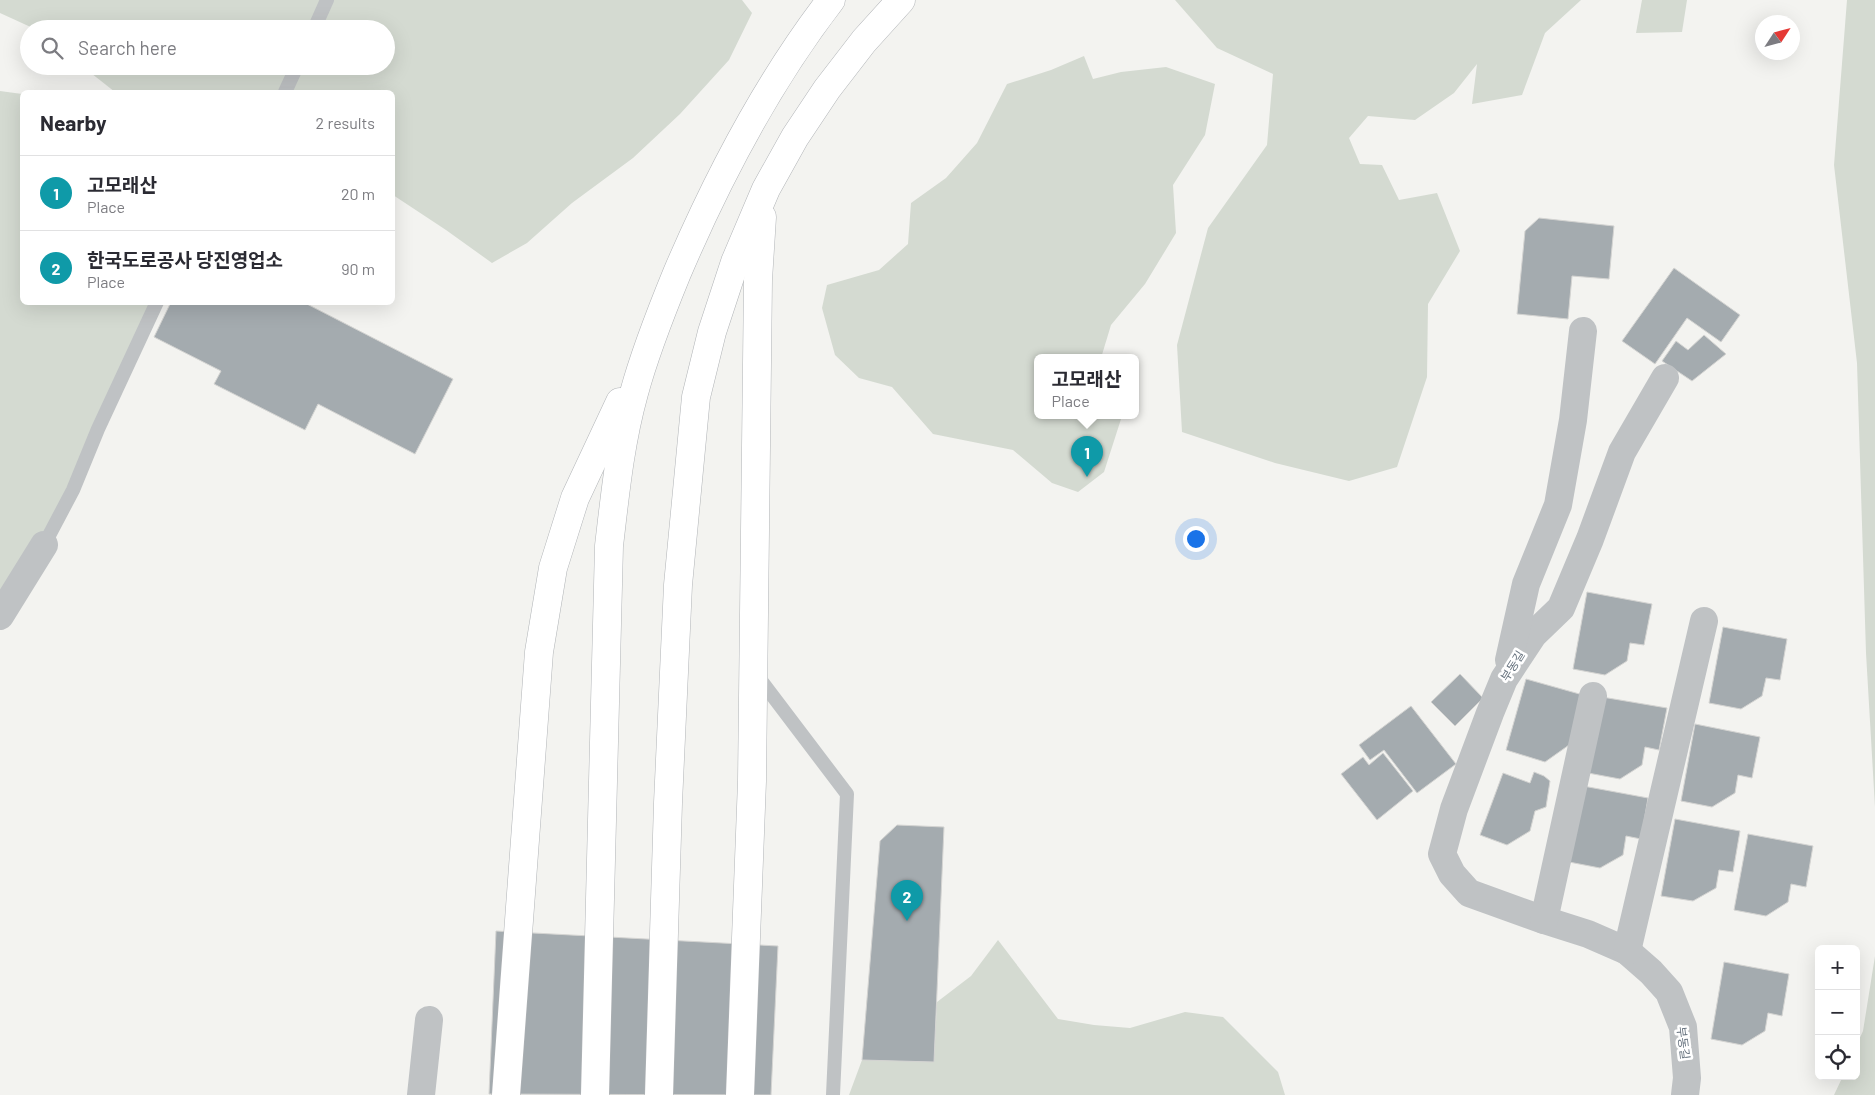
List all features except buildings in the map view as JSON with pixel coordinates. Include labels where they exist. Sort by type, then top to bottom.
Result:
[{"type":"highway","points":[[506,1095],[539,652],[553,568],[575,498],[659,316],[694,233],[727,165],[767,94],[808,30],[831,0]]},
{"type":"highway","points":[[659,1095],[668,803],[678,585],[696,397],[712,332],[735,262],[766,189],[795,137],[827,89],[864,41],[902,0]]},
{"type":"highway","points":[[740,1095],[752,781],[758,280],[760,239],[766,189]]},
{"type":"highway","points":[[595,1095],[609,546],[618,468],[634,392],[659,316]]},
{"type":"street","points":[[1504,679],[1526,584],[1558,505],[1573,420],[1583,331]]},
{"type":"street","name":"부동길","points":[[1665,378],[1622,452],[1590,539],[1560,608],[1533,635],[1504,679],[1454,809],[1442,854],[1452,874],[1468,893],[1588,934],[1627,952],[1650,972],[1668,992],[1682,1027],[1687,1078],[1685,1095]]},
{"type":"street","points":[[0,616],[44,545]]},
{"type":"street","points":[[1627,952],[1704,621]]},
{"type":"street","points":[[1544,920],[1593,696]]},
{"type":"street","points":[[421,1095],[429,1020]]},
{"type":"lane","points":[[318,20],[327,0]]},
{"type":"lane","points":[[287,90],[293,75]]},
{"type":"lane","points":[[44,545],[73,490],[98,429],[156,305]]},
{"type":"lane","points":[[753,670],[847,794],[833,1095]]},
{"type":"shaded area","points":[[0,0],[742,0],[752,13],[729,60],[680,114],[633,158],[572,203],[527,243],[492,263],[395,196],[395,90],[112,90],[93,75],[395,75],[395,20],[20,20],[20,22],[0,13]]},
{"type":"shaded area","points":[[1175,0],[1581,0],[1545,33],[1522,95],[1472,104],[1477,64],[1454,93],[1415,120],[1368,116],[1349,138],[1360,164],[1382,165],[1399,200],[1437,193],[1460,251],[1428,304],[1427,377],[1397,467],[1349,481],[1275,463],[1182,432],[1177,345],[1208,228],[1267,145],[1273,74],[1217,48]]},
{"type":"shaded area","points":[[1642,0],[1687,0],[1682,32],[1636,33]]},
{"type":"shaded area","points":[[1847,0],[1875,0],[1875,807],[1866,653],[1857,363],[1834,165]]},
{"type":"shaded area","points":[[1084,56],[1093,79],[1121,72],[1166,67],[1215,84],[1205,135],[1173,185],[1176,233],[1145,284],[1111,325],[1102,354],[1034,354],[1034,419],[1121,419],[1104,472],[1078,492],[1052,483],[1013,450],[933,434],[892,387],[859,378],[835,355],[822,308],[827,285],[879,270],[908,244],[911,203],[946,178],[977,143],[1007,84],[1051,70]]},
{"type":"shaded area","points":[[0,91],[20,94],[20,305],[156,305],[98,429],[0,616]]},
{"type":"shaded area","points":[[998,940],[1058,1019],[1130,1028],[1185,1012],[1223,1017],[1278,1072],[1285,1095],[849,1095],[862,1060],[934,1062],[937,1002],[971,976]]},
{"type":"shaded area","points":[[1875,956],[1875,1095],[1834,1095],[1841,1080],[1860,1080],[1860,1037],[1863,1031]]},
{"type":"place","name":"고모래산","points":[[1087,477]]},
{"type":"place","name":"한국도로공사 당진영업소","points":[[907,921]]}]
